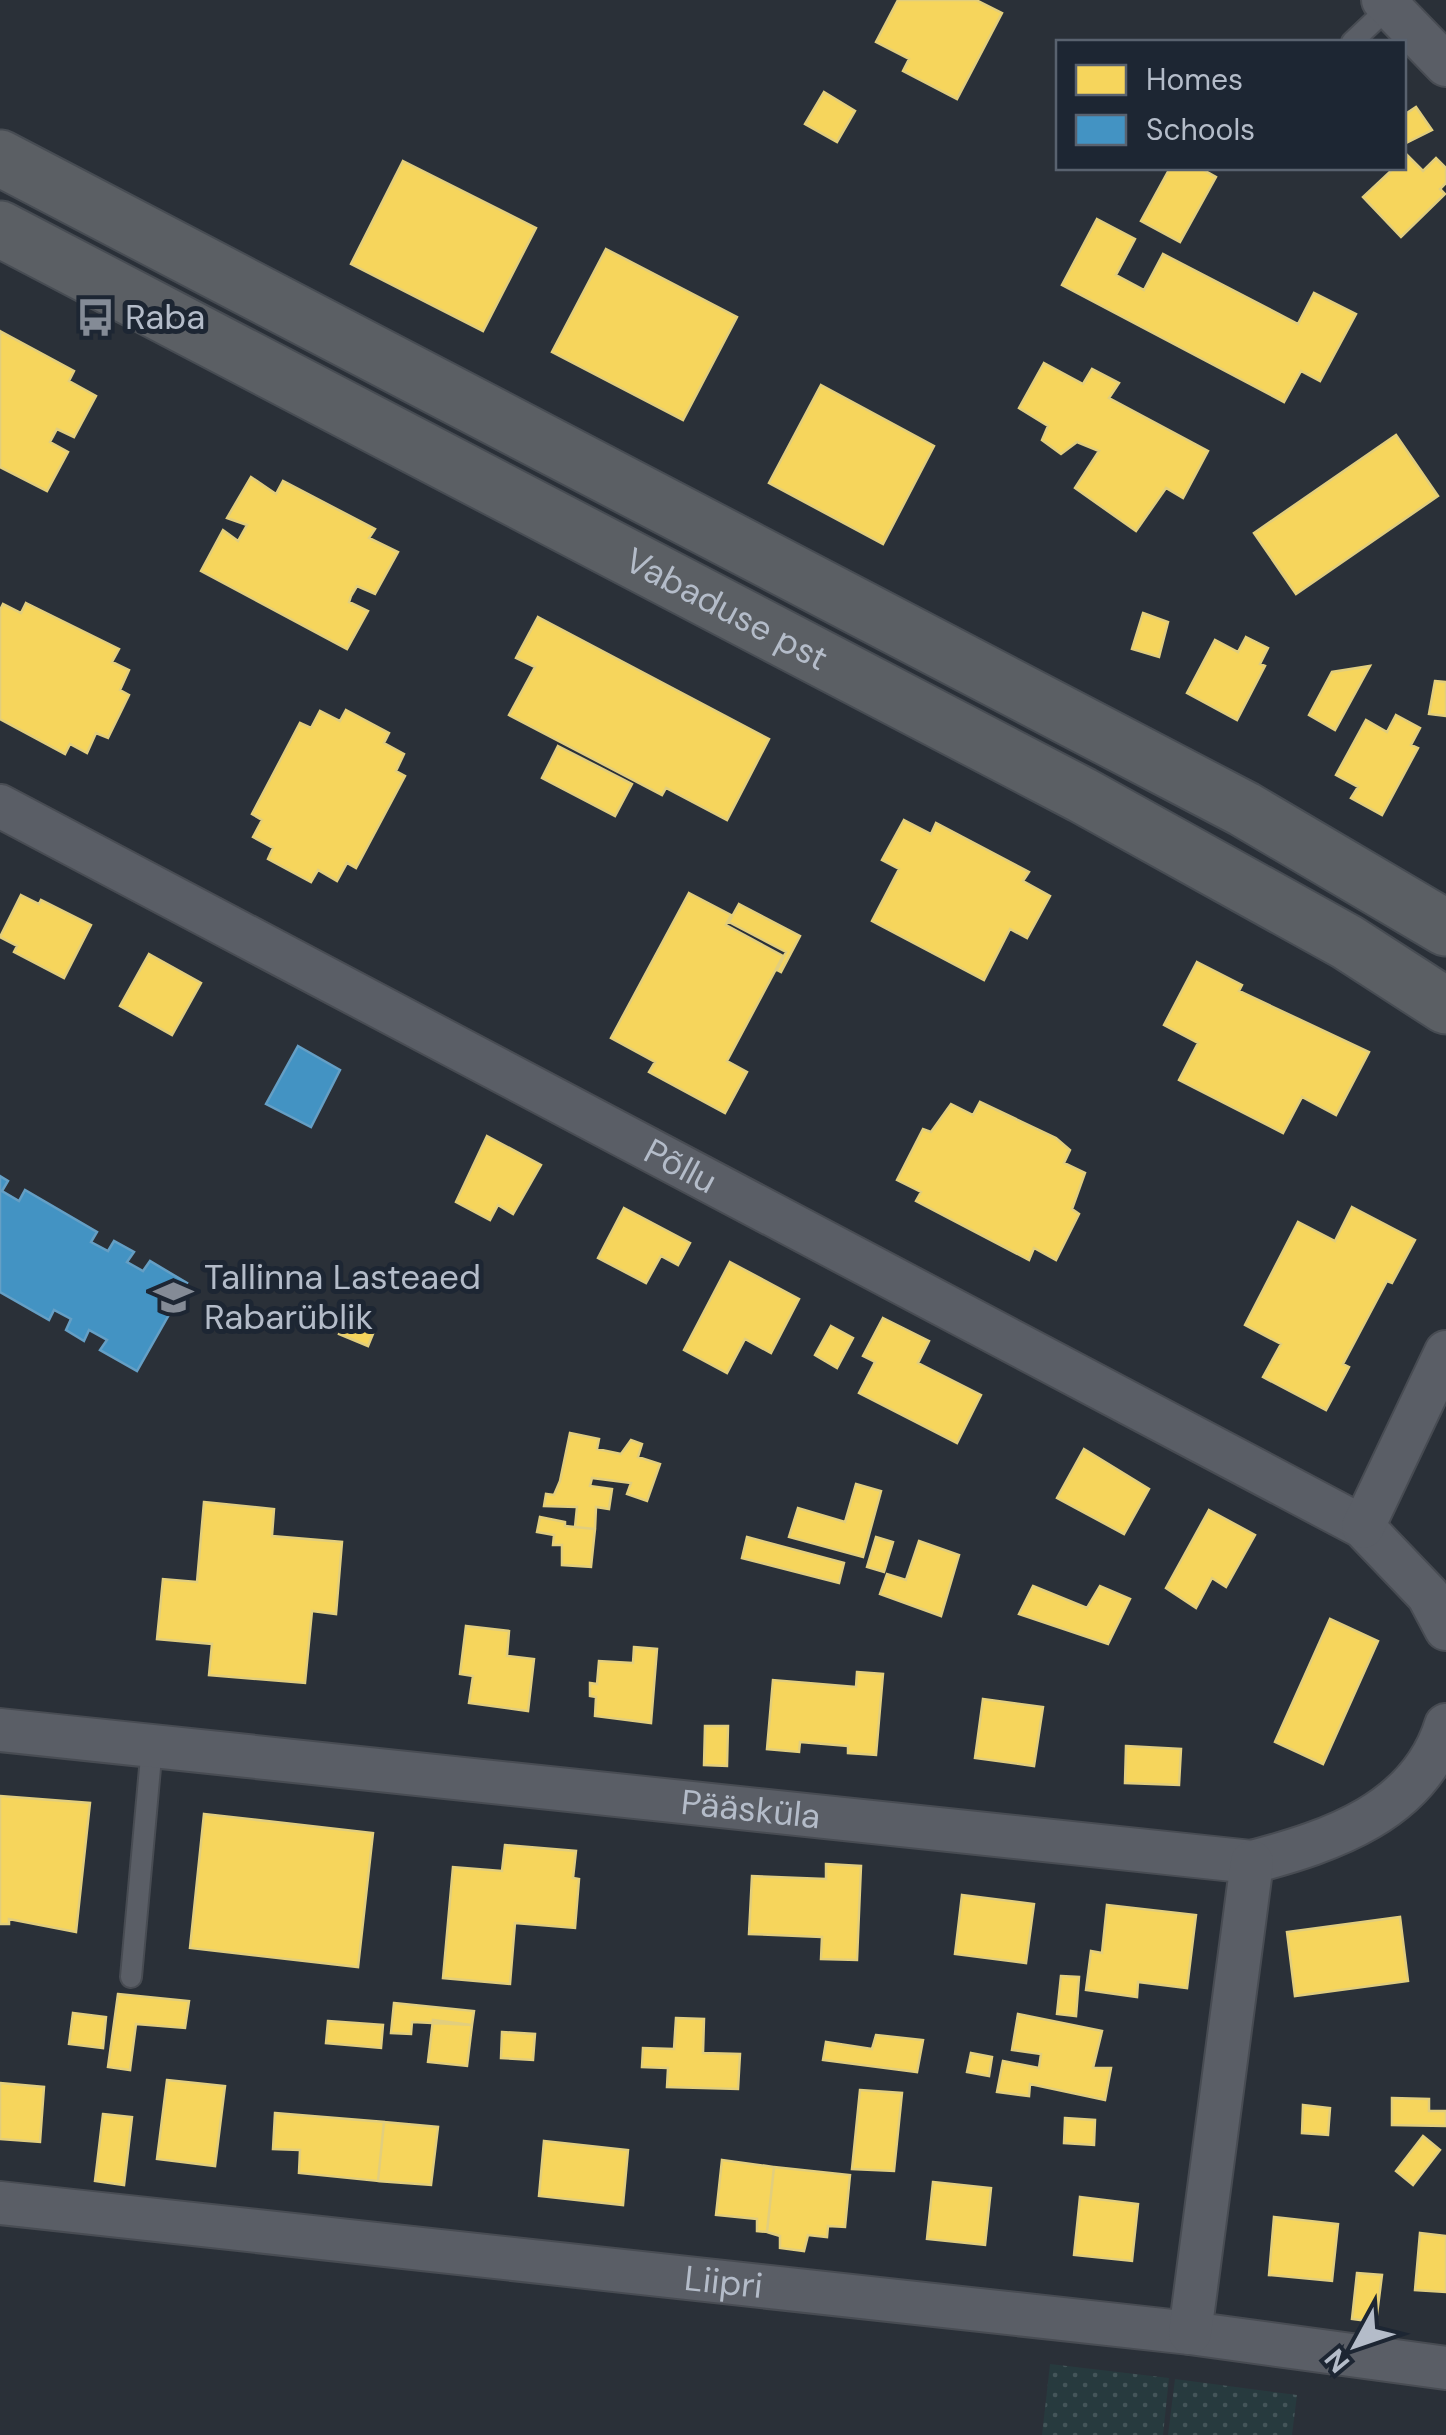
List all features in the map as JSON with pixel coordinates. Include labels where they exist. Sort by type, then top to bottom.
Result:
[{"type":"highway","name":"Vabaduse pst","points":[[0,158],[1244,809],[1446,928]]},
{"type":"highway","name":"Vabaduse pst","points":[[0,228],[1082,795],[1347,942],[1446,1006]]},
{"type":"street","points":[[1386,4],[1446,65]]},
{"type":"street","name":"Põllu","points":[[0,806],[1363,1527],[1428,1595],[1446,1629]]},
{"type":"street","points":[[1363,1527],[1446,1352]]},
{"type":"street","name":"Pääsküla","points":[[0,1730],[1252,1862],[1332,1840],[1406,1792],[1440,1745],[1446,1725]]},
{"type":"street","points":[[1190,2333],[1252,1862]]},
{"type":"street","name":"Liipri","points":[[0,2203],[1190,2333],[1446,2368]]},
{"type":"lane","points":[[1354,40],[1386,4]]},
{"type":"lane","points":[[131,1977],[152,1746]]},
{"type":"green space","points":[[1050,2364],[1169,2378],[1163,2435],[1042,2435]]},
{"type":"green space","points":[[1175,2379],[1297,2395],[1292,2435],[1168,2435]]},
{"type":"building: Homes","points":[[898,0],[976,0],[1002,13],[957,99],[903,71],[909,59],[876,42]]},
{"type":"building: Homes","points":[[824,92],[855,111],[837,142],[805,124]]},
{"type":"building: Homes","points":[[1416,107],[1432,130],[1406,143],[1406,114]]},
{"type":"building: Homes","points":[[1407,155],[1423,171],[1436,158],[1446,168],[1446,183],[1440,189],[1445,194],[1401,237],[1363,197],[1392,170],[1406,170]]},
{"type":"building: Homes","points":[[403,161],[536,228],[483,331],[351,264]]},
{"type":"building: Homes","points":[[1169,170],[1204,170],[1216,177],[1180,242],[1141,221]]},
{"type":"building: Homes","points":[[1097,219],[1135,239],[1116,275],[1144,290],[1163,254],[1298,324],[1314,293],[1356,314],[1320,381],[1301,371],[1284,402],[1062,285]]},
{"type":"building: Homes","points":[[606,249],[737,317],[683,420],[552,352]]},
{"type":"building: Homes","points":[[0,331],[74,371],[69,381],[96,396],[74,437],[57,429],[50,442],[68,452],[47,491],[0,467]]},
{"type":"building: Homes","points":[[1044,363],[1083,384],[1092,369],[1119,383],[1109,398],[1208,451],[1183,498],[1166,488],[1136,531],[1075,488],[1099,451],[1077,442],[1061,454],[1042,440],[1048,426],[1019,408]]},
{"type":"building: Homes","points":[[821,385],[934,446],[883,544],[769,483]]},
{"type":"building: Homes","points":[[1396,435],[1438,496],[1296,594],[1254,533]]},
{"type":"building: Homes","points":[[251,477],[276,494],[283,481],[375,529],[369,538],[398,552],[375,594],[357,586],[351,596],[349,602],[368,611],[347,649],[201,571],[223,530],[238,541],[247,525],[227,518]]},
{"type":"building: Homes","points":[[26,603],[119,649],[112,662],[129,670],[120,690],[129,695],[108,738],[96,733],[87,753],[70,744],[65,754],[0,719],[0,610],[3,604],[21,613]]},
{"type":"building: Homes","points":[[1143,613],[1168,622],[1159,657],[1132,649]]},
{"type":"building: Homes","points":[[538,617],[769,739],[727,820],[666,788],[662,795],[509,715],[535,667],[516,658]]},
{"type":"building: Homes","points":[[1246,637],[1268,648],[1260,664],[1265,666],[1237,720],[1187,693],[1215,640],[1238,652]]},
{"type":"building: Homes","points":[[1370,666],[1335,730],[1309,715],[1332,672]]},
{"type":"building: Homes","points":[[1435,681],[1446,682],[1446,716],[1429,714]]},
{"type":"building: Homes","points":[[346,710],[389,733],[384,743],[404,754],[396,771],[405,776],[356,868],[347,863],[337,881],[318,870],[311,882],[268,859],[273,848],[253,837],[262,820],[252,814],[300,723],[311,728],[320,711],[340,721]]},
{"type":"building: Homes","points":[[1396,715],[1420,728],[1411,745],[1418,748],[1382,815],[1351,798],[1358,787],[1336,775],[1366,720],[1387,732]]},
{"type":"building: Homes","points":[[558,746],[632,784],[615,816],[542,778]]},
{"type":"building: Homes","points":[[904,820],[931,834],[936,823],[1029,872],[1023,881],[1050,896],[1027,938],[1010,929],[984,980],[872,921],[899,869],[882,860]]},
{"type":"building: Homes","points":[[689,893],[731,915],[726,925],[783,956],[727,1061],[747,1072],[725,1113],[649,1072],[655,1062],[611,1038]]},
{"type":"building: Homes","points":[[21,895],[39,904],[41,900],[91,925],[64,978],[14,952],[17,946],[0,937]]},
{"type":"building: Homes","points":[[739,904],[800,936],[781,972],[777,970],[786,952],[729,922]]},
{"type":"building: Homes","points":[[149,954],[201,983],[172,1035],[120,1006]]},
{"type":"building: Homes","points":[[1197,962],[1242,985],[1239,991],[1369,1052],[1336,1115],[1302,1097],[1283,1133],[1179,1080],[1198,1043],[1164,1025]]},
{"type":"building: Homes","points":[[980,1102],[1056,1138],[1070,1150],[1064,1163],[1085,1173],[1072,1209],[1079,1214],[1056,1260],[1034,1248],[1029,1260],[916,1201],[921,1192],[897,1180],[923,1129],[931,1132],[951,1104],[973,1115]]},
{"type":"building: Homes","points":[[487,1136],[541,1165],[513,1214],[498,1205],[490,1220],[456,1202]]},
{"type":"building: Homes","points":[[1352,1207],[1415,1240],[1392,1283],[1387,1281],[1343,1364],[1349,1367],[1326,1410],[1263,1377],[1281,1344],[1245,1325],[1298,1222],[1335,1241]]},
{"type":"building: Homes","points":[[624,1208],[690,1243],[678,1265],[661,1256],[646,1283],[598,1258]]},
{"type":"building: Homes","points":[[730,1262],[799,1299],[771,1353],[745,1339],[727,1373],[684,1350]]},
{"type":"building: Homes","points":[[346,1317],[375,1329],[368,1346],[339,1334]]},
{"type":"building: Homes","points":[[883,1318],[929,1341],[918,1363],[981,1395],[957,1443],[859,1393],[875,1362],[863,1356]]},
{"type":"building: Homes","points":[[831,1326],[853,1338],[837,1368],[815,1355]]},
{"type":"building: Homes","points":[[570,1433],[599,1439],[597,1449],[621,1454],[631,1440],[642,1444],[638,1457],[660,1464],[647,1501],[627,1494],[631,1483],[592,1478],[590,1486],[612,1489],[609,1509],[596,1507],[595,1529],[575,1527],[577,1507],[544,1506],[546,1494],[554,1495],[560,1481]]},
{"type":"building: Homes","points":[[1084,1449],[1149,1489],[1124,1534],[1057,1498]]},
{"type":"building: Homes","points":[[856,1484],[881,1491],[863,1557],[789,1537],[798,1508],[845,1522]]},
{"type":"building: Homes","points":[[204,1502],[274,1509],[272,1536],[342,1542],[336,1614],[312,1611],[305,1683],[209,1675],[212,1644],[157,1639],[163,1579],[197,1582]]},
{"type":"building: Homes","points":[[1209,1510],[1255,1535],[1226,1587],[1212,1578],[1196,1608],[1166,1588]]},
{"type":"building: Homes","points":[[540,1517],[565,1522],[565,1526],[595,1529],[591,1567],[562,1565],[562,1545],[553,1545],[554,1535],[537,1532]]},
{"type":"building: Homes","points":[[747,1537],[844,1563],[839,1583],[742,1558]]},
{"type":"building: Homes","points":[[876,1537],[893,1542],[884,1572],[867,1567]]},
{"type":"building: Homes","points":[[919,1541],[959,1555],[941,1616],[880,1594],[887,1574],[906,1580]]},
{"type":"building: Homes","points":[[1033,1586],[1087,1608],[1100,1586],[1130,1599],[1108,1644],[1019,1614]]},
{"type":"building: Homes","points":[[1330,1619],[1378,1641],[1323,1764],[1275,1742]]},
{"type":"building: Homes","points":[[466,1626],[509,1631],[507,1656],[534,1659],[528,1711],[469,1703],[473,1676],[460,1674]]},
{"type":"building: Homes","points":[[634,1647],[657,1649],[651,1723],[595,1716],[596,1697],[590,1696],[590,1683],[597,1684],[599,1661],[633,1663]]},
{"type":"building: Homes","points":[[857,1672],[883,1674],[876,1755],[848,1753],[848,1746],[800,1742],[799,1752],[767,1749],[773,1680],[856,1687]]},
{"type":"building: Homes","points":[[983,1699],[1043,1707],[1034,1766],[975,1758]]},
{"type":"building: Homes","points":[[705,1726],[728,1726],[727,1766],[704,1765]]},
{"type":"building: Homes","points":[[1126,1746],[1181,1749],[1179,1785],[1125,1783]]},
{"type":"building: Homes","points":[[0,1796],[90,1803],[76,1932],[9,1919],[9,1924],[0,1924]]},
{"type":"building: Homes","points":[[204,1814],[373,1833],[358,1967],[190,1948]]},
{"type":"building: Homes","points":[[505,1845],[576,1851],[573,1878],[579,1879],[575,1928],[515,1923],[510,1984],[443,1978],[453,1867],[502,1871]]},
{"type":"building: Homes","points":[[826,1864],[861,1866],[857,1960],[821,1959],[822,1937],[749,1934],[752,1876],[826,1879]]},
{"type":"building: Homes","points":[[962,1895],[1034,1904],[1026,1963],[955,1954]]},
{"type":"building: Homes","points":[[1107,1905],[1196,1915],[1187,1988],[1138,1982],[1137,1997],[1086,1990],[1091,1951],[1102,1953]]},
{"type":"building: Homes","points":[[1400,1917],[1408,1981],[1295,1996],[1287,1932]]},
{"type":"building: Homes","points":[[1061,1976],[1079,1977],[1076,2016],[1057,2014]]},
{"type":"building: Homes","points":[[118,1994],[189,2001],[185,2028],[136,2024],[130,2070],[108,2067]]},
{"type":"building: Homes","points":[[394,2003],[474,2011],[472,2025],[412,2022],[411,2034],[391,2033]]},
{"type":"building: Homes","points":[[73,2013],[106,2017],[103,2048],[69,2044]]},
{"type":"building: Homes","points":[[1018,2014],[1102,2031],[1093,2068],[1111,2068],[1105,2100],[1030,2084],[1029,2096],[997,2092],[1003,2061],[1039,2068],[1041,2054],[1012,2050]]},
{"type":"building: Homes","points":[[676,2018],[704,2019],[703,2053],[740,2054],[738,2089],[667,2087],[668,2068],[642,2067],[643,2048],[674,2049]]},
{"type":"building: Homes","points":[[433,2020],[472,2025],[467,2066],[428,2062]]},
{"type":"building: Homes","points":[[328,2021],[383,2025],[381,2048],[326,2043]]},
{"type":"building: Homes","points":[[502,2032],[535,2034],[533,2060],[501,2058]]},
{"type":"building: Homes","points":[[876,2035],[923,2040],[917,2072],[823,2060],[826,2042],[872,2049]]},
{"type":"building: Homes","points":[[971,2053],[992,2057],[989,2076],[967,2072]]},
{"type":"building: Homes","points":[[167,2080],[225,2086],[215,2166],[157,2159]]},
{"type":"building: Homes","points":[[0,2083],[44,2087],[40,2142],[0,2139]]},
{"type":"building: Homes","points":[[860,2090],[902,2093],[894,2171],[852,2169]]},
{"type":"building: Homes","points":[[1392,2098],[1429,2099],[1429,2111],[1446,2111],[1446,2126],[1392,2125]]},
{"type":"building: Homes","points":[[1303,2105],[1330,2108],[1328,2135],[1302,2133]]},
{"type":"building: Homes","points":[[275,2113],[384,2122],[378,2181],[299,2173],[300,2150],[273,2149]]},
{"type":"building: Homes","points":[[103,2114],[132,2117],[124,2185],[95,2181]]},
{"type":"building: Homes","points":[[1065,2118],[1095,2120],[1094,2145],[1064,2143]]},
{"type":"building: Homes","points":[[384,2122],[438,2127],[431,2185],[378,2181]]},
{"type":"building: Homes","points":[[1423,2136],[1440,2150],[1413,2185],[1396,2171]]},
{"type":"building: Homes","points":[[544,2141],[628,2150],[623,2205],[539,2196]]},
{"type":"building: Homes","points":[[722,2160],[774,2167],[767,2232],[757,2231],[757,2219],[716,2215]]},
{"type":"building: Homes","points":[[774,2167],[850,2175],[845,2227],[828,2226],[827,2237],[808,2235],[804,2251],[780,2248],[780,2236],[767,2232]]},
{"type":"building: Homes","points":[[933,2182],[991,2188],[985,2245],[927,2239]]},
{"type":"building: Homes","points":[[1080,2197],[1138,2204],[1132,2261],[1074,2255]]},
{"type":"building: Homes","points":[[1274,2217],[1338,2224],[1332,2281],[1269,2275]]},
{"type":"building: Homes","points":[[1420,2233],[1446,2236],[1446,2292],[1415,2290]]},
{"type":"building: Homes","points":[[1357,2273],[1382,2275],[1376,2322],[1352,2319]]},
{"type":"building: Schools","points":[[298,1046],[340,1070],[311,1127],[266,1104]]},
{"type":"building: Schools","points":[[0,1176],[8,1181],[2,1191],[19,1201],[25,1190],[97,1232],[91,1242],[108,1251],[114,1241],[134,1252],[127,1262],[143,1271],[150,1261],[187,1283],[137,1371],[100,1350],[107,1340],[89,1330],[84,1341],[66,1330],[71,1319],[54,1310],[49,1320],[0,1292]]},
{"type":"place","name":"Raba","points":[[95,317]]},
{"type":"place","name":"Tallinna Lasteaed Rabarüblik","points":[[174,1297]]}]
